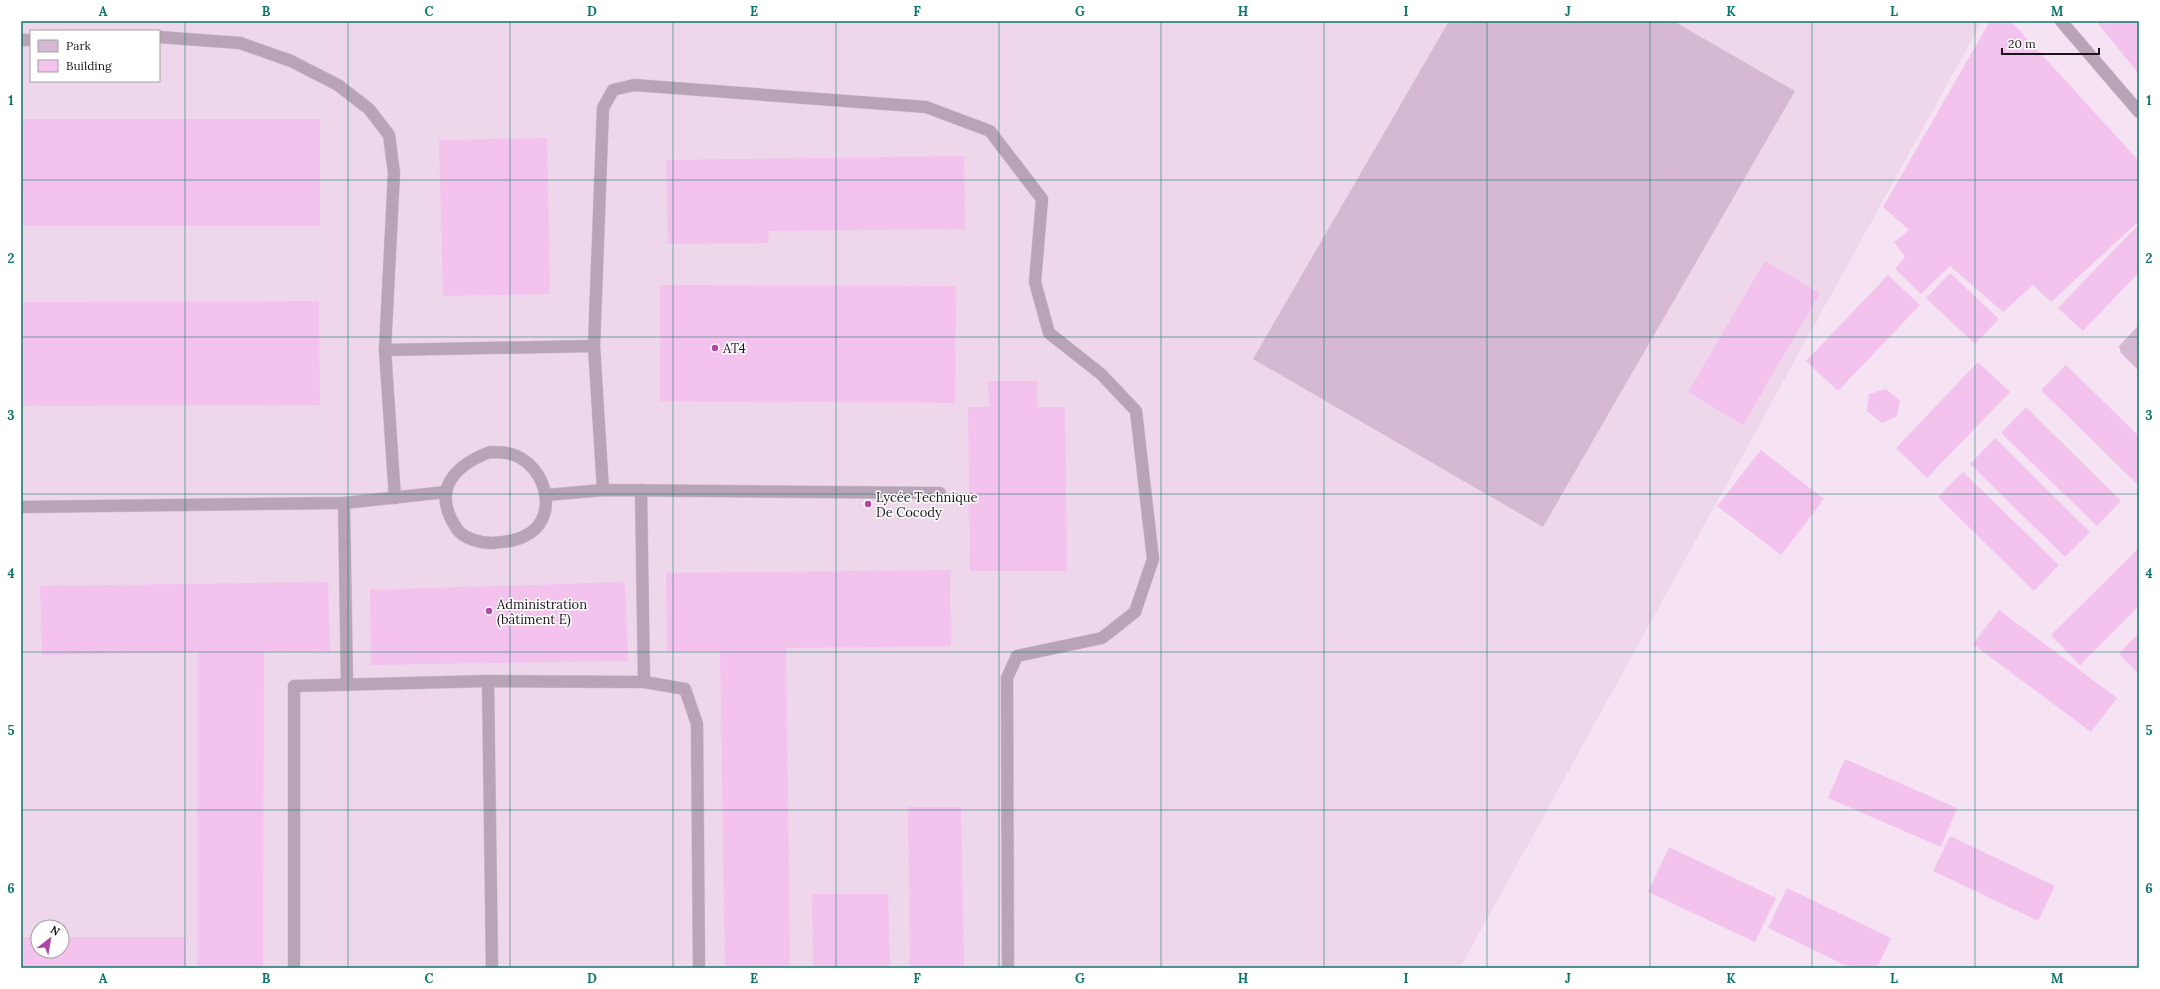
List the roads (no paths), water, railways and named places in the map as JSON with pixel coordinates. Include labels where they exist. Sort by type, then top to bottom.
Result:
[{"type":"lane","points":[[2061,21],[2139,112]]},
{"type":"lane","points":[[160,37],[240,43],[291,61],[338,85],[368,109],[389,135],[394,173],[385,350],[395,498]]},
{"type":"lane","points":[[604,490],[594,346],[603,108],[613,90],[634,85],[926,107],[990,131],[1042,199],[1035,282],[1049,333],[1101,374],[1136,411],[1152,559],[1135,612],[1102,638],[1017,656],[1007,678],[1008,968]]},
{"type":"lane","points":[[385,350],[594,346]]},
{"type":"lane","points":[[490,452],[512,454],[530,464],[540,478],[547,495],[543,519],[530,533],[511,542],[480,543],[459,532],[448,516],[446,492],[458,469],[471,459],[490,452]]},
{"type":"lane","points":[[547,495],[604,490],[940,493]]},
{"type":"lane","points":[[641,490],[644,682]]},
{"type":"lane","points":[[21,508],[344,503],[446,492]]},
{"type":"lane","points":[[344,503],[347,684]]},
{"type":"lane","points":[[488,681],[492,968]]},
{"type":"lane","points":[[294,968],[294,686],[488,681],[644,682],[685,689],[697,724],[699,968]]},
{"type":"place","name":"AT4","points":[[715,348]]},
{"type":"place","name":"Lycée Technique De Cocody","points":[[868,504]]},
{"type":"place","name":"Administration (bâtiment E)","points":[[489,611]]}]
